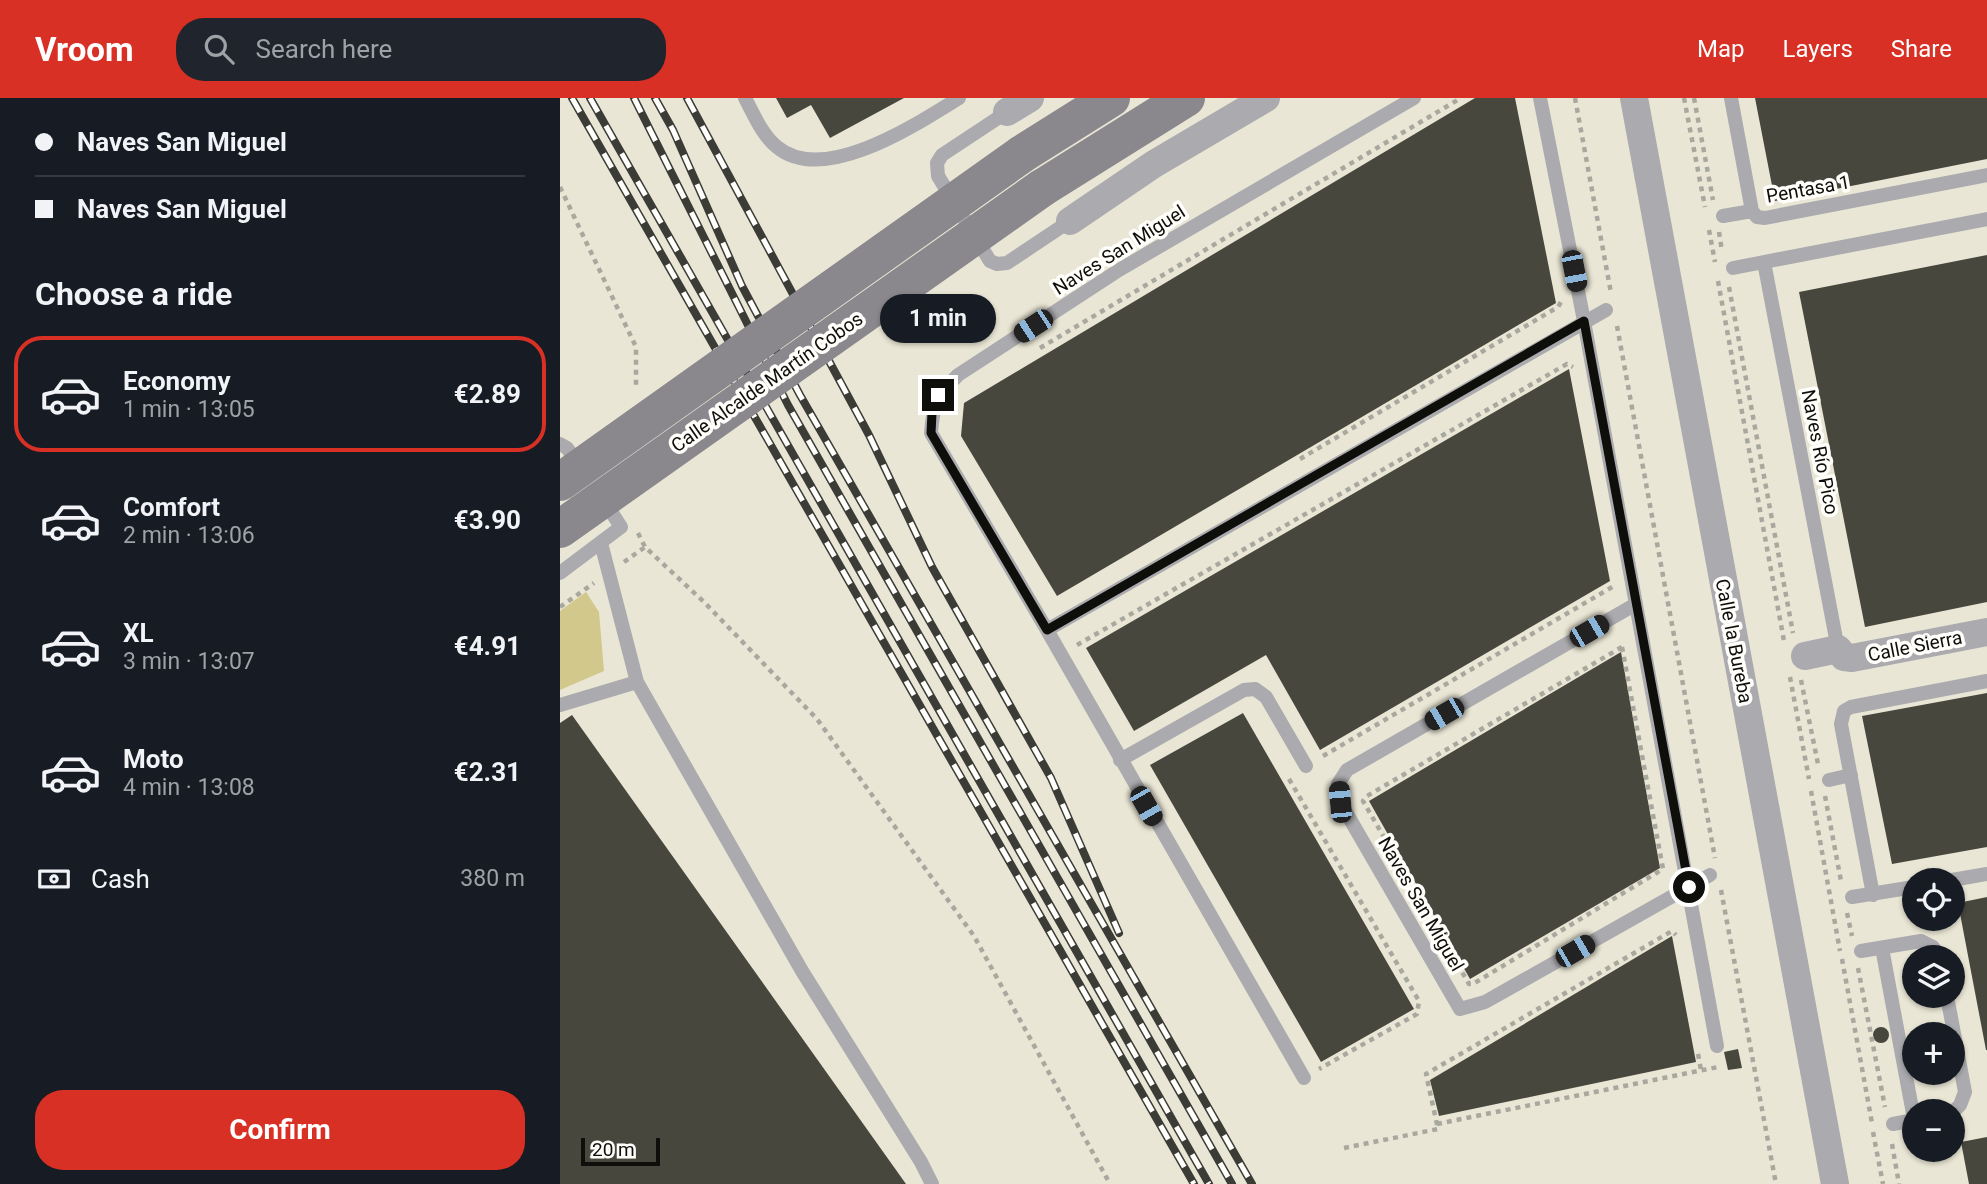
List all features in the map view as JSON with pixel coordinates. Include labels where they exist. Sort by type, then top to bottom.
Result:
[{"type":"main road","name":"Calle Alcalde Martín Cobos","points":[[560,482],[1022,154],[1111,98]]},
{"type":"main road","name":"Calle Alcalde Martín Cobos","points":[[560,529],[1042,188],[1186,98]]},
{"type":"street","points":[[1070,221],[1154,164],[1266,98]]},
{"type":"street","name":"Calle la Bureba","points":[[1634,98],[1835,1184]]},
{"type":"street","name":"Calle Sierra","points":[[1800,656],[1838,649],[1844,657],[1852,658],[1987,632]]},
{"type":"lane","points":[[745,98],[773,144],[794,158],[811,160],[862,150],[898,135],[959,98]]},
{"type":"lane","name":"Naves San Miguel","points":[[1304,1078],[931,433],[932,413],[938,395],[958,375],[1119,270],[1414,98]]},
{"type":"lane","points":[[1540,98],[1584,321],[1717,1046]]},
{"type":"lane","name":"Pentasa 1","points":[[1731,98],[1752,211],[1757,217],[1765,218],[1987,175]]},
{"type":"lane","points":[[1018,105],[942,155],[937,163],[938,176],[990,261],[998,264],[1007,263],[1070,221]]},
{"type":"lane","points":[[1723,216],[1752,211]]},
{"type":"lane","points":[[1733,268],[1987,219]]},
{"type":"lane","name":"Naves Río Pico","points":[[1763,262],[1838,649]]},
{"type":"lane","points":[[1047,630],[1584,321],[1611,315]]},
{"type":"lane","points":[[560,444],[567,448],[621,527],[560,573]]},
{"type":"lane","points":[[601,543],[637,682],[802,971],[932,1184]]},
{"type":"lane","name":"Naves San Miguel","points":[[1636,604],[1347,770],[1338,784],[1340,802],[1460,1009],[1485,1002],[1689,887],[1716,877]]},
{"type":"lane","points":[[1873,895],[1842,724],[1844,711],[1851,707],[1987,681]]},
{"type":"lane","points":[[560,705],[637,682]]},
{"type":"lane","points":[[1120,760],[1244,690],[1255,689],[1266,697],[1306,766]]},
{"type":"lane","points":[[1824,774],[1851,775]]},
{"type":"lane","points":[[1965,878],[1987,874]]},
{"type":"lane","points":[[1852,897],[1902,889]]},
{"type":"lane","points":[[1857,952],[1921,941],[1929,945]]},
{"type":"lane","points":[[1882,948],[1910,1099]]},
{"type":"lane","points":[[1949,1008],[1965,1092],[1962,1099]]},
{"type":"lane","points":[[1890,1124],[1902,1122]]},
{"type":"path","points":[[1031,354],[1461,98]]},
{"type":"path","points":[[1575,98],[1611,293]]},
{"type":"path","points":[[1694,98],[1713,205]]},
{"type":"path","points":[[560,187],[636,347],[636,398]]},
{"type":"path","points":[[1718,231],[1723,257]]},
{"type":"path","points":[[1728,283],[1824,774]]},
{"type":"path","points":[[1297,461],[1558,307],[1560,301]]},
{"type":"path","points":[[1611,315],[1776,1184]]},
{"type":"path","points":[[1061,654],[1567,364],[1573,366],[1575,380]]},
{"type":"path","points":[[635,525],[645,547],[705,603],[825,729],[974,936],[1110,1184]]},
{"type":"path","points":[[1304,1078],[1417,1014],[1419,1002],[1288,776],[1608,591],[1614,587],[1614,580]]},
{"type":"path","points":[[1622,647],[1663,869],[1473,984],[1466,980],[1363,801],[1367,796],[1622,647]]},
{"type":"path","points":[[1824,794],[1842,886]]},
{"type":"path","points":[[1847,912],[1890,1124],[1899,1184]]},
{"type":"path","points":[[1344,1148],[1438,1129],[1426,1074],[1672,931],[1676,936]]},
{"type":"path","points":[[1696,1043],[1701,1070]]},
{"type":"path","points":[[1437,1124],[1722,1066]]},
{"type":"shaded area","points":[[560,98],[1987,98],[1987,1184],[560,1184]]},
{"type":"shaded area","points":[[586,592],[599,612],[604,671],[560,690],[560,611]]},
{"type":"building","points":[[776,98],[904,98],[830,138],[811,105],[787,118]]},
{"type":"building","points":[[1475,98],[1515,98],[1556,303],[1057,596],[961,436],[964,403]]},
{"type":"building","points":[[1755,98],[1987,98],[1987,159],[1775,201]]},
{"type":"building","points":[[1987,255],[1987,602],[1865,627],[1799,292]]},
{"type":"building","points":[[1569,369],[1610,581],[1320,750],[1266,655],[1134,731],[1086,648]]},
{"type":"building","points":[[1621,652],[1660,868],[1470,979],[1369,801]]},
{"type":"building","points":[[1987,693],[1987,847],[1892,864],[1862,716]]},
{"type":"building","points":[[1243,713],[1414,1009],[1321,1062],[1150,765]]},
{"type":"building","points":[[572,715],[906,1184],[560,1184],[560,723]]},
{"type":"building","points":[[1987,897],[1987,1050],[1963,931],[1965,902]]},
{"type":"building","points":[[1672,936],[1696,1062],[1439,1116],[1430,1080]]},
{"type":"building","points":[[1881,1027],[1887,1029],[1887,1041],[1881,1043],[1875,1041],[1873,1035],[1875,1029]]},
{"type":"building","points":[[1738,1049],[1742,1068],[1728,1070],[1724,1052]]},
{"type":"building","points":[[1987,1137],[1987,1184],[1969,1184],[1965,1162],[1965,1141]]},
{"type":"railway","points":[[572,98],[1194,1184]]},
{"type":"railway","points":[[590,98],[1209,1184]]},
{"type":"railway","points":[[634,98],[788,405],[1232,1184]]},
{"type":"railway","points":[[655,98],[673,130],[742,286],[800,395],[1252,1184]]},
{"type":"railway","points":[[687,98],[869,435],[932,567],[1051,778],[1119,933]]},
{"type":"route","points":[[938,395],[932,413],[931,433],[1047,630],[1584,321],[1689,887]]}]
